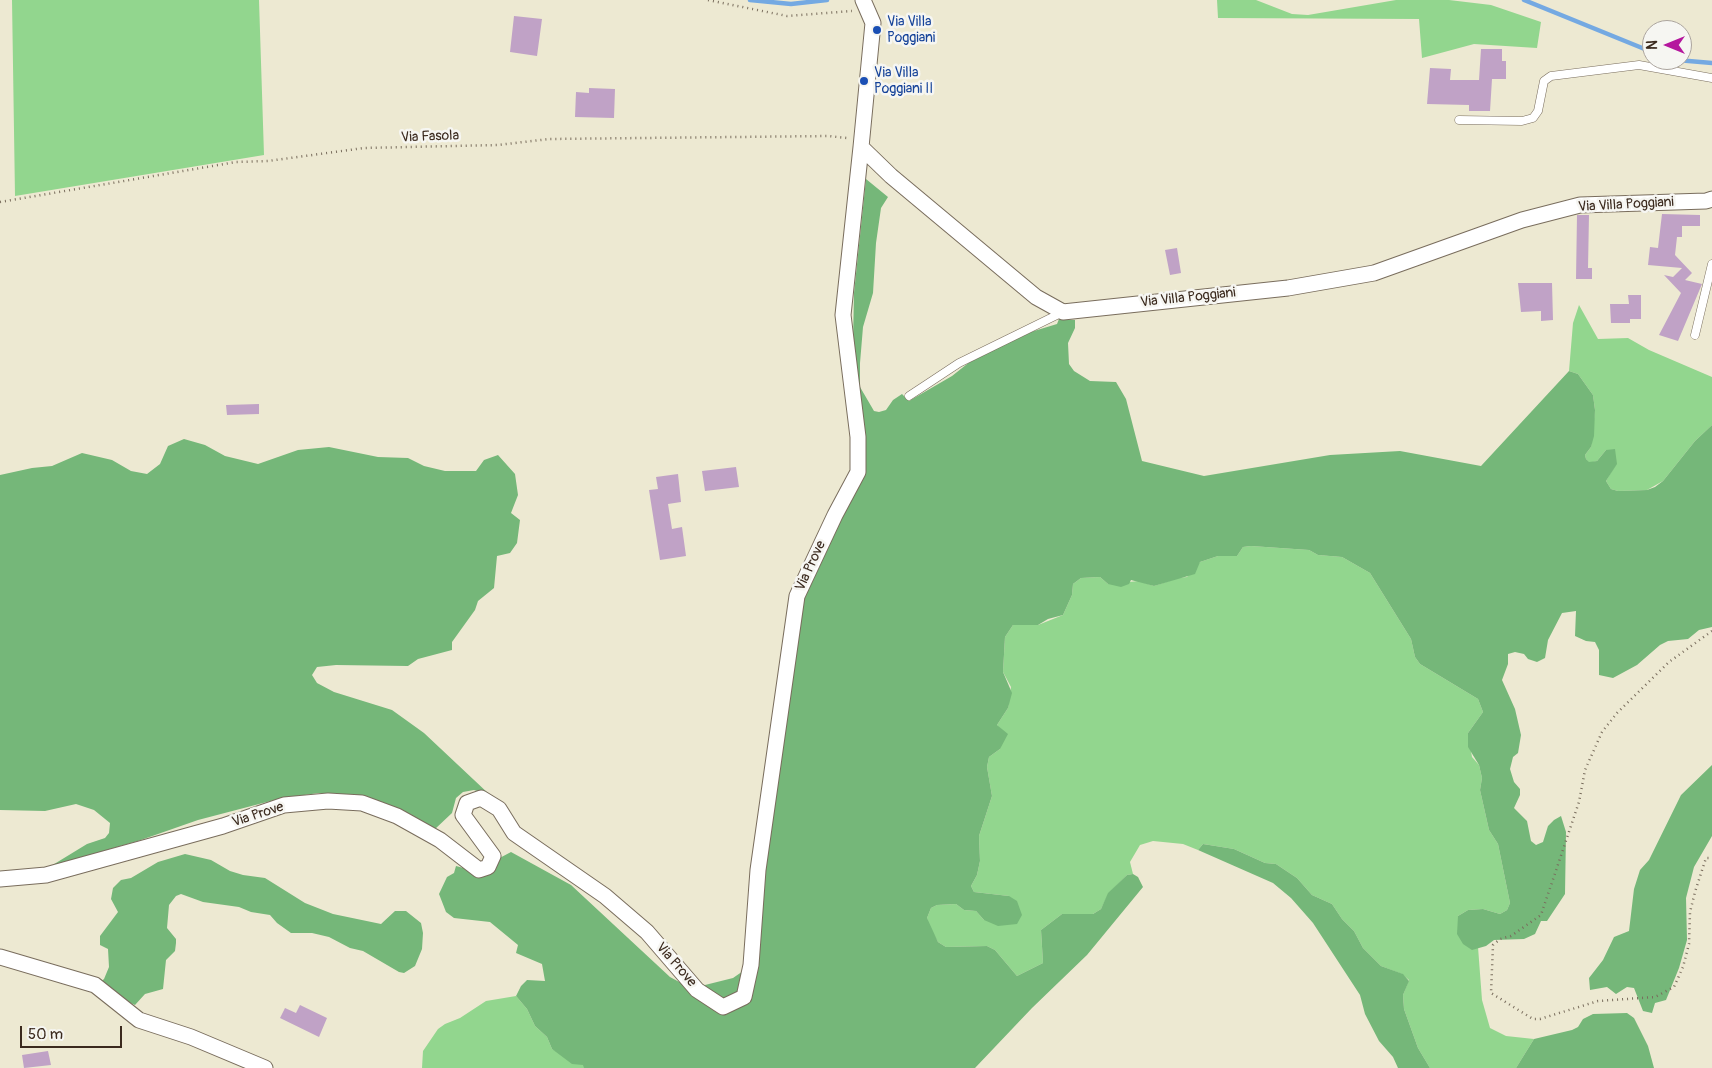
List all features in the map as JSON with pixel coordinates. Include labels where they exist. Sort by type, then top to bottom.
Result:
[{"type":"street","points":[[866,5],[872,23],[861,147],[891,176],[1036,297],[1063,312]]},
{"type":"street","name":"Via Prove","points":[[0,879],[46,875],[223,826],[284,805],[328,801],[362,804],[397,816],[440,840],[479,870],[488,867],[493,856],[463,814],[467,804],[481,798],[499,809],[514,833],[605,896],[647,932],[697,990],[723,1007],[744,997],[751,965],[758,870],[798,596],[835,515],[858,472],[858,437],[843,315],[861,147]]},
{"type":"street","name":"Via Villa Poggiani","points":[[1063,312],[1288,288],[1374,273],[1522,220],[1580,205],[1706,201],[1712,199]]},
{"type":"street","points":[[0,957],[95,984],[139,1020],[207,1044],[265,1068]]},
{"type":"lane","points":[[1459,120],[1522,121],[1533,118],[1538,111],[1544,81],[1551,76],[1639,65],[1712,78]]},
{"type":"lane","points":[[1695,335],[1712,264]]},
{"type":"lane","points":[[909,396],[959,363],[1063,312]]},
{"type":"path","points":[[708,0],[787,16],[866,5]]},
{"type":"path","name":"Via Fasola","points":[[0,202],[236,162],[268,161],[364,148],[498,145],[549,139],[828,136],[847,138],[855,141],[861,147]]},
{"type":"path","points":[[1712,631],[1669,662],[1617,713],[1602,732],[1585,770],[1579,802],[1541,915],[1512,936],[1500,939],[1493,945],[1491,993],[1533,1019],[1540,1019],[1598,1001],[1655,997],[1674,987],[1683,967],[1689,944],[1690,912],[1695,892],[1706,858],[1712,858]]},
{"type":"green space","points":[[12,0],[259,0],[264,155],[15,196]]},
{"type":"green space","points":[[1217,0],[1256,0],[1292,14],[1308,15],[1396,0],[1449,0],[1491,5],[1541,22],[1537,48],[1474,44],[1422,58],[1419,19],[1218,18]]},
{"type":"green space","points":[[866,179],[888,197],[881,208],[876,243],[873,293],[863,327],[860,363],[860,387],[874,411],[886,410],[893,400],[902,394],[909,401],[952,376],[976,357],[1011,338],[1057,324],[1059,319],[1075,320],[1075,328],[1068,343],[1069,364],[1074,371],[1090,381],[1116,382],[1126,399],[1142,461],[1204,476],[1330,455],[1400,451],[1481,466],[1569,371],[1578,374],[1593,395],[1595,410],[1594,436],[1591,447],[1585,455],[1586,459],[1589,462],[1597,461],[1606,450],[1615,449],[1617,464],[1606,481],[1611,489],[1618,491],[1647,490],[1655,487],[1663,481],[1695,441],[1712,425],[1712,627],[1699,630],[1688,639],[1668,641],[1660,645],[1637,665],[1613,678],[1599,675],[1599,650],[1595,642],[1586,641],[1575,636],[1576,611],[1562,613],[1548,640],[1545,658],[1537,662],[1528,659],[1524,654],[1515,652],[1508,654],[1508,664],[1502,680],[1515,709],[1521,735],[1518,753],[1513,757],[1510,769],[1514,782],[1520,789],[1520,795],[1514,808],[1527,821],[1531,841],[1536,845],[1543,842],[1548,826],[1561,816],[1566,832],[1565,894],[1547,921],[1541,921],[1535,934],[1524,939],[1494,940],[1486,946],[1472,950],[1463,944],[1457,934],[1458,916],[1468,910],[1483,909],[1500,914],[1507,910],[1510,903],[1498,844],[1489,830],[1480,790],[1482,778],[1479,765],[1468,747],[1468,733],[1483,712],[1478,699],[1420,664],[1415,657],[1411,639],[1370,573],[1342,557],[1318,555],[1309,550],[1251,546],[1243,547],[1237,556],[1218,556],[1200,562],[1195,574],[1154,586],[1131,580],[1129,584],[1121,587],[1108,584],[1100,577],[1081,578],[1073,584],[1072,595],[1063,615],[1048,619],[1038,625],[1013,625],[1005,637],[1003,672],[1012,693],[1008,708],[997,725],[1008,734],[1000,749],[989,757],[987,767],[992,796],[979,836],[980,861],[977,875],[971,886],[974,892],[1009,896],[1017,901],[1022,915],[1017,924],[998,926],[984,920],[976,911],[964,910],[956,904],[937,905],[931,908],[927,918],[938,942],[946,947],[987,946],[995,950],[1017,976],[1043,963],[1041,930],[1062,914],[1093,914],[1101,909],[1108,893],[1127,875],[1133,874],[1138,877],[1143,887],[1087,955],[1032,1008],[975,1068],[584,1068],[583,1065],[572,1064],[552,1049],[547,1037],[535,1026],[527,1009],[516,996],[521,986],[527,980],[545,981],[542,964],[516,953],[518,945],[490,922],[454,918],[446,912],[439,894],[447,877],[454,873],[456,866],[475,871],[511,852],[571,885],[670,977],[683,984],[701,986],[733,978],[746,969],[797,587],[850,488],[854,293]]},
{"type":"green space","points":[[1579,305],[1598,339],[1628,338],[1649,350],[1712,377],[1712,425],[1695,441],[1663,481],[1647,490],[1618,491],[1611,489],[1606,481],[1616,464],[1606,450],[1597,461],[1589,463],[1586,459],[1585,455],[1591,447],[1595,410],[1593,395],[1578,374],[1569,371],[1573,323]]},
{"type":"green space","points":[[184,439],[205,445],[225,456],[258,464],[298,450],[329,447],[378,457],[408,458],[424,466],[445,471],[476,471],[484,460],[498,455],[515,474],[518,495],[511,513],[520,520],[517,543],[510,553],[497,556],[494,588],[478,601],[475,610],[452,642],[452,650],[418,659],[408,666],[336,665],[317,667],[312,675],[317,683],[334,692],[392,710],[424,733],[490,795],[474,790],[463,792],[456,798],[452,813],[434,830],[350,796],[319,793],[282,798],[198,820],[138,841],[51,866],[87,844],[105,838],[109,833],[110,823],[94,810],[76,804],[45,811],[0,810],[0,475],[52,466],[82,453],[112,460],[131,471],[147,474],[160,464],[168,446]]},
{"type":"green space","points":[[1243,547],[1309,550],[1318,555],[1342,557],[1370,573],[1411,639],[1415,657],[1420,664],[1478,699],[1483,712],[1468,733],[1472,757],[1479,765],[1482,778],[1480,790],[1489,830],[1498,844],[1510,903],[1507,910],[1500,914],[1483,909],[1468,910],[1458,916],[1478,947],[1482,1000],[1490,1028],[1506,1036],[1534,1039],[1516,1068],[1430,1068],[1418,1048],[1404,1009],[1403,995],[1409,980],[1402,974],[1381,966],[1363,948],[1354,931],[1342,919],[1332,904],[1312,895],[1297,878],[1276,864],[1265,863],[1234,849],[1203,844],[1198,850],[1183,844],[1153,841],[1140,845],[1130,862],[1133,874],[1127,875],[1109,893],[1101,909],[1093,914],[1062,914],[1041,930],[1043,963],[1017,976],[995,950],[987,946],[946,947],[938,942],[928,924],[927,918],[931,908],[937,905],[956,904],[964,910],[976,911],[984,920],[1009,896],[974,892],[971,886],[977,875],[980,861],[979,836],[992,796],[987,767],[989,757],[1000,749],[1001,730],[997,725],[1008,708],[1011,687],[1003,672],[1005,637],[1013,625],[1038,625],[1063,615],[1072,595],[1073,584],[1081,578],[1100,577],[1108,584],[1139,581],[1154,586],[1187,577],[1200,562],[1218,556],[1237,556]]},
{"type":"green space","points":[[1712,765],[1712,836],[1694,867],[1686,898],[1687,940],[1679,968],[1666,1000],[1655,1003],[1652,1013],[1643,1011],[1634,988],[1627,987],[1616,994],[1607,987],[1590,990],[1589,978],[1603,960],[1614,937],[1629,931],[1634,889],[1640,870],[1649,860],[1681,795]]},
{"type":"green space","points":[[1203,844],[1234,849],[1265,863],[1276,864],[1297,878],[1312,895],[1332,904],[1342,919],[1354,931],[1363,948],[1381,966],[1403,974],[1409,981],[1403,995],[1404,1009],[1418,1048],[1430,1068],[1398,1068],[1393,1057],[1379,1041],[1365,1014],[1360,995],[1313,923],[1291,898],[1273,883],[1198,850]]},
{"type":"green space","points":[[185,854],[211,860],[230,871],[243,875],[265,878],[305,903],[333,914],[381,924],[395,911],[406,911],[421,923],[423,933],[422,949],[415,966],[404,973],[399,972],[363,951],[350,948],[329,937],[312,933],[291,933],[277,923],[270,915],[251,912],[239,907],[203,902],[181,894],[176,896],[169,905],[167,928],[176,939],[176,943],[175,951],[166,960],[163,989],[145,994],[135,1005],[117,997],[97,985],[104,979],[109,967],[108,949],[100,945],[100,936],[118,912],[111,899],[113,888],[121,880],[131,878],[158,862]]},
{"type":"green space","points":[[516,996],[527,1009],[535,1026],[547,1037],[552,1049],[584,1065],[584,1068],[422,1068],[423,1051],[438,1029],[460,1018],[486,1001]]},
{"type":"green space","points":[[1627,1013],[1634,1018],[1648,1046],[1654,1068],[1516,1068],[1534,1039],[1572,1030],[1578,1027],[1583,1019],[1593,1014]]},
{"type":"building","points":[[514,16],[542,19],[537,56],[510,52]]},
{"type":"building","points":[[1481,49],[1502,49],[1502,61],[1506,61],[1506,79],[1492,79],[1490,111],[1469,111],[1469,105],[1427,104],[1430,68],[1451,69],[1450,80],[1479,80]]},
{"type":"building","points":[[589,88],[615,89],[614,118],[575,117],[576,92],[589,93]]},
{"type":"building","points":[[1662,214],[1700,215],[1700,226],[1682,226],[1682,237],[1677,237],[1675,255],[1692,273],[1685,280],[1702,284],[1678,341],[1659,335],[1681,293],[1664,275],[1673,277],[1682,268],[1648,265],[1650,247],[1658,248]]},
{"type":"building","points":[[1577,215],[1589,215],[1588,268],[1592,268],[1592,279],[1576,279]]},
{"type":"building","points":[[1177,248],[1181,273],[1170,275],[1165,250]]},
{"type":"building","points":[[1518,283],[1552,283],[1553,320],[1541,321],[1541,311],[1521,312]]},
{"type":"building","points":[[1628,295],[1641,295],[1641,319],[1630,319],[1630,323],[1611,323],[1610,304],[1629,304]]},
{"type":"building","points":[[259,404],[259,414],[227,415],[226,405]]},
{"type":"building","points":[[736,467],[739,487],[705,491],[702,471]]},
{"type":"building","points":[[678,474],[681,502],[668,504],[672,529],[682,527],[686,556],[660,560],[649,490],[658,489],[656,477]]},
{"type":"building","points":[[300,1005],[327,1018],[319,1037],[280,1018],[285,1008],[296,1013]]},
{"type":"building","points":[[48,1051],[51,1065],[24,1068],[22,1055]]},
{"type":"waterway","points":[[750,0],[791,4],[827,0]]},
{"type":"waterway","points":[[1524,0],[1642,48]]},
{"type":"waterway","points":[[1692,61],[1712,63]]},
{"type":"place","name":"Via Villa Poggiani","points":[[877,30]]},
{"type":"place","name":"Via Villa Poggiani II","points":[[864,81]]}]
